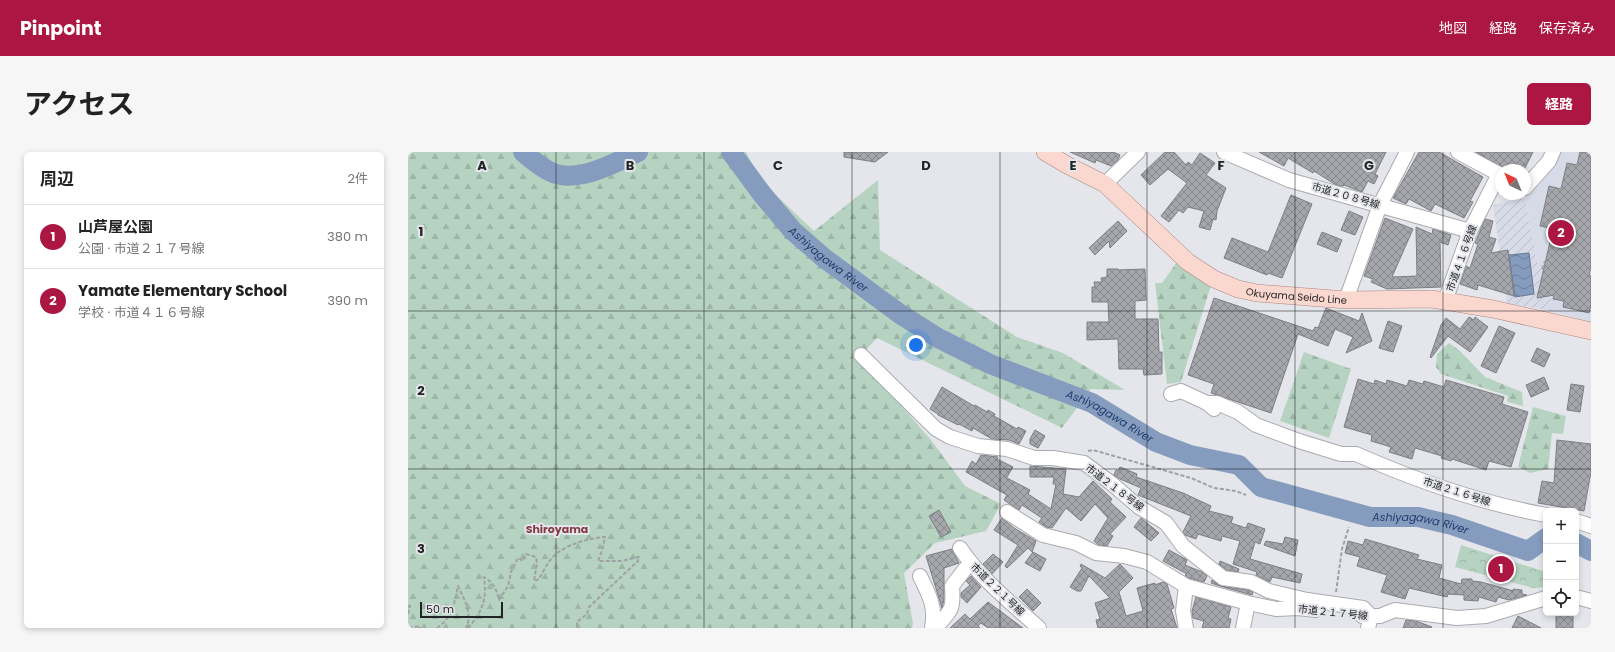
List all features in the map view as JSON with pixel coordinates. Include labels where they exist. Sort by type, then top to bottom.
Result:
[{"type":"main road","name":"Okuyama Seido Line","points":[[1045,152],[1105,184],[1188,262],[1214,279],[1238,289],[1346,300],[1431,299],[1493,308],[1591,331]]},
{"type":"street","points":[[1105,184],[1138,152]]},
{"type":"street","name":"市道２０８号線","points":[[1224,152],[1289,180],[1470,231]]},
{"type":"street","points":[[1346,300],[1380,205],[1407,152]]},
{"type":"street","points":[[1458,152],[1495,172]]},
{"type":"street","points":[[1531,181],[1549,161],[1553,152]]},
{"type":"street","name":"市道４１６号線","points":[[1445,301],[1470,231],[1495,184]]},
{"type":"street","name":"市道２１８号線","points":[[861,355],[936,429],[950,437],[978,446],[1007,449],[1034,458],[1053,458],[1084,463],[1111,483],[1139,507],[1166,523],[1183,546],[1223,578],[1251,582],[1269,591],[1307,600],[1363,608],[1369,622]]},
{"type":"street","name":"市道２１６号線","points":[[1171,394],[1181,391],[1207,403],[1217,403],[1238,412],[1256,425],[1299,441],[1341,454],[1356,454],[1444,488],[1521,511],[1543,515]]},
{"type":"street","name":"市道２１７号線","points":[[1007,512],[1043,535],[1076,543],[1096,553],[1124,556],[1146,562],[1186,586],[1248,603],[1276,608],[1298,608],[1360,616],[1369,622],[1395,610],[1415,614],[1457,618],[1486,616],[1543,599]]},
{"type":"street","points":[[1579,522],[1591,526]]},
{"type":"street","name":"市道２２１号線","points":[[960,548],[970,563],[991,585],[1039,628]]},
{"type":"street","points":[[930,628],[951,611],[953,602],[952,586],[965,569]]},
{"type":"street","points":[[920,576],[932,603],[934,616],[930,628]]},
{"type":"street","points":[[1186,586],[1183,611],[1186,628]]},
{"type":"street","points":[[1579,599],[1591,601]]},
{"type":"street","points":[[1243,628],[1248,603]]},
{"type":"street","points":[[1415,614],[1438,624],[1442,628]]},
{"type":"path","points":[[1542,269],[1545,261]]},
{"type":"path","points":[[1086,451],[1092,450],[1192,478],[1214,488],[1236,491],[1246,495]]},
{"type":"path","points":[[1338,580],[1342,549],[1349,527]]},
{"type":"path","points":[[467,628],[477,619],[484,603],[486,590],[484,577],[490,580],[497,592],[498,600],[508,586],[511,572],[518,558],[523,561],[526,554],[536,557],[537,563],[534,581],[539,579],[546,565],[559,551],[589,539],[605,537],[598,561],[621,561],[640,558],[589,607],[587,614],[577,622],[577,628]]},
{"type":"path","points":[[436,628],[446,621],[453,607],[458,586],[467,607],[469,622],[467,628]]},
{"type":"path","points":[[408,606],[410,606],[408,614]]},
{"type":"path","points":[[409,628],[420,626],[420,628]]},
{"type":"shaded area","points":[[1556,152],[1591,152],[1591,322],[1551,311],[1551,297],[1547,267],[1538,268],[1525,200],[1531,200],[1531,190],[1552,163]]},
{"type":"shaded area","points":[[1516,200],[1525,200],[1538,268],[1547,267],[1551,297],[1551,311],[1507,303],[1493,205]]},
{"type":"green space","points":[[408,152],[746,152],[762,182],[814,231],[878,180],[880,250],[1017,337],[1063,353],[1125,390],[1091,389],[1062,428],[877,338],[859,357],[931,440],[965,486],[1001,504],[986,531],[935,543],[904,573],[913,624],[912,628],[408,628]]},
{"type":"green space","points":[[1177,262],[1211,285],[1181,382],[1167,384],[1155,283],[1162,283]]},
{"type":"green space","points":[[1449,343],[1459,350],[1485,377],[1522,392],[1523,406],[1507,402],[1508,396],[1441,374],[1436,367],[1437,354]]},
{"type":"green space","points":[[1304,352],[1351,369],[1329,438],[1280,421]]},
{"type":"green space","points":[[1533,407],[1566,416],[1563,434],[1552,433],[1548,469],[1530,473],[1518,467]]},
{"type":"green space","points":[[1461,545],[1543,571],[1543,587],[1533,588],[1455,567]]},
{"type":"water","points":[[1529,253],[1534,294],[1515,297],[1509,255]]},
{"type":"building","points":[[844,152],[888,152],[875,162],[844,157]]},
{"type":"building","points":[[1070,152],[1113,152],[1120,155],[1118,160],[1111,166],[1096,160],[1095,163]]},
{"type":"building","points":[[1165,152],[1174,152],[1186,165],[1188,162],[1192,165],[1200,153],[1215,163],[1206,175],[1226,188],[1217,211],[1216,220],[1213,219],[1210,230],[1199,227],[1204,211],[1188,207],[1183,213],[1179,210],[1169,222],[1161,216],[1187,183],[1168,169],[1150,185],[1141,175]]},
{"type":"building","points":[[1259,152],[1386,152],[1375,174],[1378,176],[1374,184],[1368,181],[1362,192],[1344,185],[1336,185],[1314,171],[1313,173],[1288,158],[1284,166]]},
{"type":"building","points":[[1419,152],[1439,152],[1483,177],[1470,201],[1473,202],[1464,218],[1435,204],[1431,211],[1409,199],[1406,204],[1393,198]]},
{"type":"building","points":[[1476,152],[1533,152],[1527,164],[1497,164]]},
{"type":"building","points":[[1580,152],[1591,152],[1591,266],[1589,275],[1591,276],[1591,306],[1589,313],[1563,307],[1564,301],[1553,299],[1554,295],[1537,298],[1553,229],[1540,226],[1549,186],[1561,189],[1567,163],[1577,165]]},
{"type":"building","points":[[1291,195],[1312,204],[1282,278],[1268,273],[1267,275],[1224,258],[1232,238],[1268,252]]},
{"type":"building","points":[[1349,211],[1363,217],[1355,235],[1341,230]]},
{"type":"building","points":[[1385,218],[1413,229],[1392,277],[1417,276],[1416,227],[1432,234],[1433,229],[1451,235],[1448,245],[1440,242],[1441,287],[1387,289],[1371,282],[1373,279],[1364,276]]},
{"type":"building","points":[[1485,219],[1493,221],[1489,237],[1496,239],[1491,253],[1508,250],[1514,296],[1478,285],[1477,290],[1460,284],[1466,266],[1470,268],[1478,244],[1475,243]]},
{"type":"building","points":[[1118,221],[1127,231],[1110,248],[1109,241],[1095,255],[1089,248]]},
{"type":"building","points":[[1322,232],[1342,240],[1337,252],[1317,244]]},
{"type":"building","points":[[1107,269],[1145,269],[1146,300],[1135,301],[1135,319],[1158,319],[1159,352],[1162,352],[1162,374],[1144,375],[1143,369],[1119,369],[1118,339],[1087,340],[1087,322],[1109,322],[1108,302],[1092,302],[1092,287],[1095,287],[1094,282],[1102,282],[1101,278],[1107,277]]},
{"type":"building","points":[[1214,298],[1313,331],[1315,327],[1318,328],[1326,308],[1359,321],[1362,313],[1372,341],[1346,353],[1353,337],[1335,329],[1328,346],[1298,334],[1271,413],[1211,393],[1214,384],[1188,375]]},
{"type":"building","points":[[1469,317],[1474,320],[1475,317],[1488,327],[1470,352],[1448,336],[1431,358],[1430,357],[1441,325],[1446,318],[1460,329]]},
{"type":"building","points":[[1388,321],[1402,326],[1393,352],[1379,348]]},
{"type":"building","points":[[1499,326],[1515,333],[1496,373],[1481,366]]},
{"type":"building","points":[[1537,348],[1550,354],[1544,367],[1531,361]]},
{"type":"building","points":[[1544,377],[1549,389],[1531,397],[1526,385]]},
{"type":"building","points":[[1358,379],[1374,384],[1375,380],[1386,384],[1387,380],[1407,386],[1409,380],[1423,384],[1424,381],[1444,387],[1446,380],[1504,397],[1502,404],[1528,412],[1511,467],[1489,461],[1486,470],[1452,459],[1451,461],[1441,458],[1442,456],[1415,448],[1412,459],[1389,452],[1391,447],[1371,441],[1372,435],[1344,427]]},
{"type":"building","points":[[1571,384],[1584,386],[1580,412],[1567,410]]},
{"type":"building","points":[[942,387],[974,406],[975,405],[987,412],[988,410],[995,414],[994,416],[1017,429],[1018,427],[1026,431],[1019,444],[1009,440],[992,439],[973,428],[972,431],[938,415],[930,409]]},
{"type":"building","points":[[1035,430],[1045,436],[1038,448],[1030,444],[1030,439]]},
{"type":"building","points":[[1557,440],[1591,444],[1591,477],[1584,511],[1579,510],[1579,508],[1567,508],[1538,503],[1542,481],[1554,483]]},
{"type":"building","points":[[981,455],[998,457],[997,459],[1013,467],[1007,477],[1005,477],[1030,490],[1028,494],[1051,509],[1056,484],[1053,484],[1054,477],[1030,477],[1030,466],[1066,469],[1063,494],[1079,497],[1093,481],[1112,499],[1110,502],[1126,517],[1110,534],[1113,536],[1107,546],[1099,545],[1094,541],[1108,518],[1095,504],[1081,521],[1066,508],[1052,528],[1046,527],[1039,522],[1042,518],[1022,505],[1019,510],[1004,500],[1007,495],[966,472],[972,461],[976,464]]},
{"type":"building","points":[[1120,467],[1137,474],[1136,477],[1183,493],[1211,506],[1209,511],[1233,517],[1231,523],[1246,528],[1248,523],[1265,529],[1260,544],[1255,542],[1250,559],[1302,574],[1300,583],[1272,577],[1270,582],[1256,575],[1257,572],[1233,564],[1240,541],[1222,536],[1221,541],[1198,534],[1196,539],[1185,535],[1183,532],[1191,516],[1138,495],[1141,488],[1114,475],[1116,470],[1118,471]]},
{"type":"building","points":[[939,510],[951,532],[941,537],[929,516]]},
{"type":"building","points":[[1002,518],[1014,528],[1036,541],[1032,552],[1028,548],[1007,568],[1005,566],[1018,545],[994,530]]},
{"type":"building","points":[[1141,518],[1159,533],[1151,541],[1134,527]]},
{"type":"building","points":[[1285,537],[1298,540],[1295,556],[1264,545],[1266,541],[1283,544]]},
{"type":"building","points":[[1365,539],[1419,555],[1417,559],[1442,565],[1439,578],[1461,584],[1462,579],[1472,579],[1472,581],[1514,591],[1513,589],[1522,590],[1522,594],[1527,595],[1509,600],[1498,597],[1496,602],[1479,597],[1478,601],[1464,600],[1464,595],[1448,594],[1447,597],[1409,588],[1405,599],[1381,592],[1387,575],[1357,566],[1360,557],[1345,553],[1348,541],[1363,545]]},
{"type":"building","points":[[952,549],[959,563],[944,568],[944,600],[942,608],[926,556]]},
{"type":"building","points":[[1169,550],[1187,560],[1185,565],[1202,572],[1207,576],[1204,582],[1189,578],[1185,575],[1187,574],[1163,561]]},
{"type":"building","points":[[1033,552],[1046,559],[1040,571],[1025,563]]},
{"type":"building","points":[[993,554],[1003,562],[992,574],[983,564]]},
{"type":"building","points":[[1220,561],[1239,569],[1238,572],[1226,570],[1219,564]]},
{"type":"building","points":[[1081,564],[1105,578],[1120,564],[1133,578],[1119,592],[1126,616],[1143,611],[1137,588],[1155,583],[1155,585],[1163,582],[1167,584],[1174,608],[1171,609],[1177,628],[1098,628],[1096,620],[1100,619],[1095,603],[1110,598],[1089,576],[1081,591],[1077,591],[1070,587],[1082,568],[1080,566]]},
{"type":"building","points":[[971,576],[981,587],[967,603],[961,597],[961,593],[970,585],[966,581]]},
{"type":"building","points":[[1212,580],[1221,586],[1248,590],[1253,592],[1252,595],[1220,586],[1211,583]]},
{"type":"building","points":[[1027,589],[1041,603],[1033,611],[1019,597]]},
{"type":"building","points":[[1196,597],[1231,607],[1228,618],[1231,619],[1229,628],[1202,628],[1204,621],[1193,618],[1192,611]]},
{"type":"building","points":[[988,602],[1023,628],[988,628],[981,623],[978,626],[980,628],[950,628],[965,614],[970,619]]},
{"type":"building","points":[[1518,616],[1541,628],[1512,628]]},
{"type":"building","points":[[1556,616],[1573,616],[1573,628],[1556,628]]},
{"type":"building","points":[[1406,620],[1416,621],[1432,627],[1403,628]]},
{"type":"waterway","name":"Ashiyagawa River","points":[[523,152],[545,169],[553,173],[563,175],[585,174],[608,166],[638,152]]},
{"type":"waterway","name":"Ashiyagawa River","points":[[731,152],[762,194],[793,231],[824,258],[900,314],[938,338],[990,364],[1092,403],[1156,442],[1190,455],[1239,465],[1261,487],[1370,517],[1418,517],[1452,525],[1528,551],[1543,540]]},
{"type":"waterway","name":"Ashiyagawa River","points":[[1578,544],[1591,551]]},
{"type":"place","name":"Yamate Elementary School","points":[[1561,233]]},
{"type":"place","name":"山芦屋公園","points":[[1501,569]]},
{"type":"district","name":"Shiroyama","points":[[557,529]]}]
